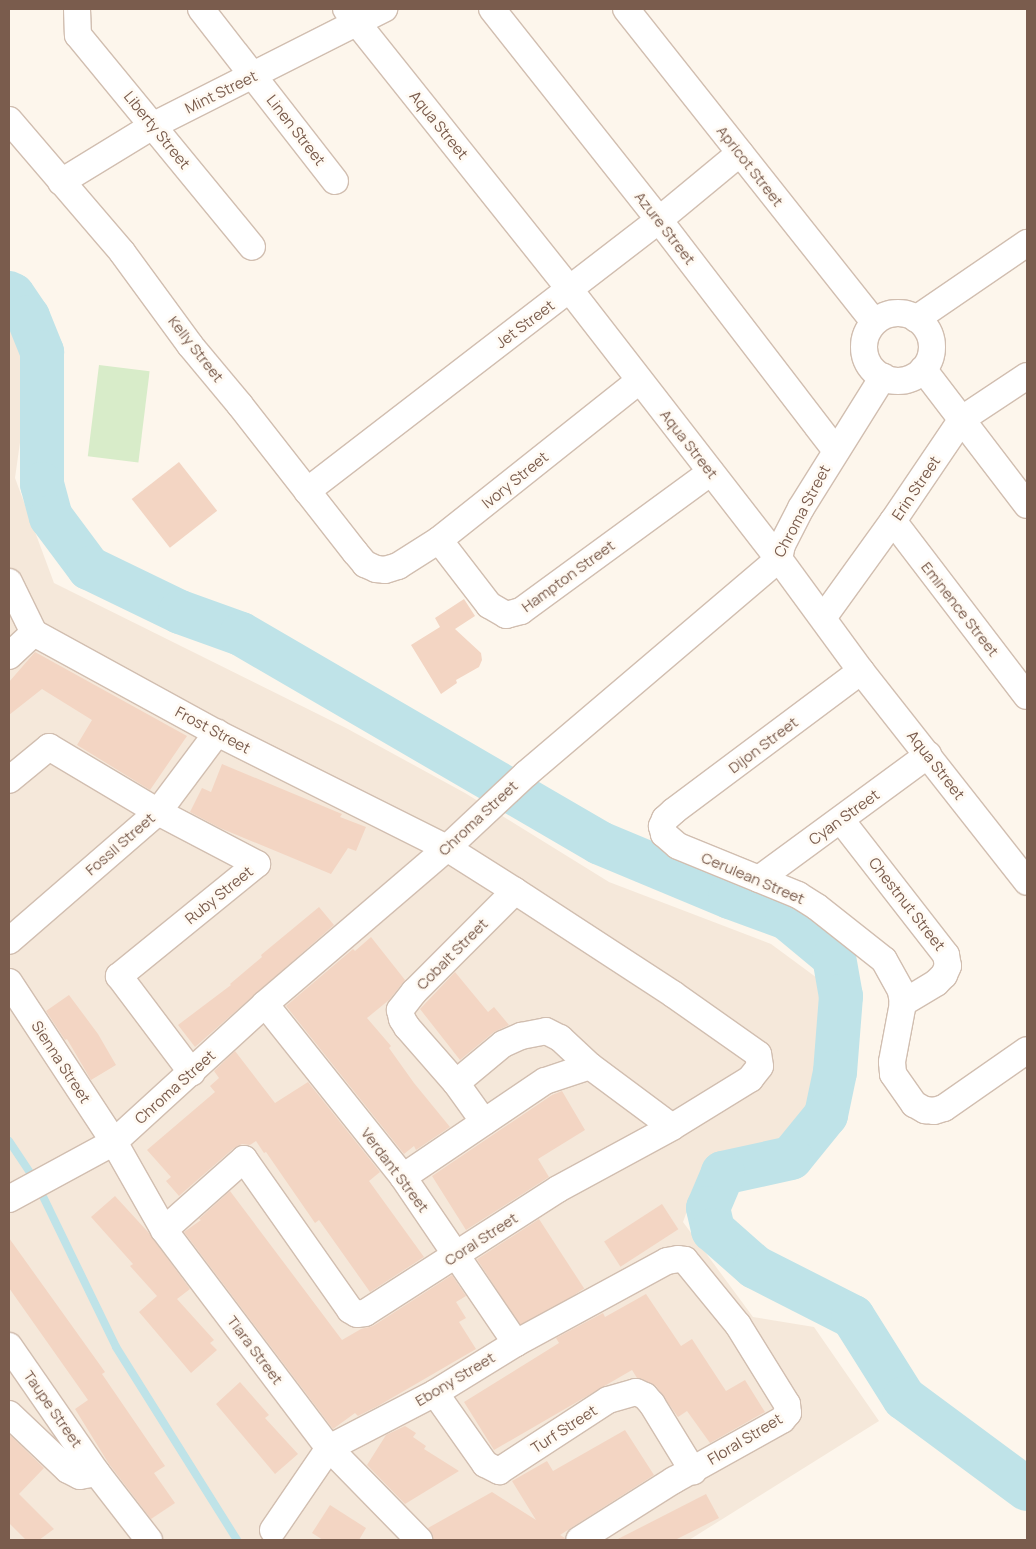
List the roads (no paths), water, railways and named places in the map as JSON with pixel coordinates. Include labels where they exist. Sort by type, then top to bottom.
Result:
[{"type":"street","name":"Liberty Street","points":[[78,9],[78,35],[154,125],[252,247]]},
{"type":"street","name":"Linen Street","points":[[200,9],[335,181]]},
{"type":"street","name":"Mint Street","points":[[61,182],[154,125],[254,76],[352,16],[384,9]]},
{"type":"street","name":"Azure Street","points":[[492,9],[659,220],[836,451]]},
{"type":"street","name":"Apricot Street","points":[[626,9],[874,322]]},
{"type":"street","name":"Aqua Street","points":[[352,16],[570,290],[779,559],[862,671],[1027,882]]},
{"type":"street","name":"Kelly Street","points":[[9,120],[122,252],[190,345],[365,564],[385,570]]},
{"type":"street","name":"Jet Street","points":[[307,490],[570,290],[740,153]]},
{"type":"street","points":[[916,319],[1027,243]]},
{"type":"street","points":[[900,313],[916,319],[927,329],[931,339],[932,350],[923,370],[905,380],[883,377],[873,370],[867,360],[864,349],[865,338],[874,322],[889,314],[900,313]]},
{"type":"street","points":[[923,370],[1027,505]]},
{"type":"street","name":"Erin Street","points":[[822,618],[893,521],[962,420],[1027,376]]},
{"type":"street","name":"Chroma Street","points":[[9,1199],[114,1142],[265,1004],[447,848],[483,812],[526,774],[779,559],[782,545],[790,527],[883,377]]},
{"type":"street","name":"Ivory Street","points":[[385,570],[405,563],[439,540],[639,380]]},
{"type":"street","name":"Hampton Street","points":[[439,540],[489,605],[506,615],[521,612],[711,472]]},
{"type":"street","name":"Eminence Street","points":[[893,521],[1027,696]]},
{"type":"street","points":[[9,582],[34,633],[9,656]]},
{"type":"street","name":"Frost Street","points":[[34,633],[217,733],[447,848]]},
{"type":"street","name":"Dijon Street","points":[[665,819],[862,671]]},
{"type":"street","name":"Fossil Street","points":[[9,941],[158,812],[217,733]]},
{"type":"street","name":"Ruby Street","points":[[9,780],[49,747],[158,812],[257,864],[119,976],[192,1072]]},
{"type":"street","name":"Cyan Street","points":[[759,879],[928,755]]},
{"type":"street","name":"Cerulean Street","points":[[665,819],[662,826],[664,834],[671,842],[798,895],[818,907],[884,960],[898,983],[902,1003],[892,1062],[893,1074],[914,1104],[925,1110],[934,1111],[944,1108],[1027,1050]]},
{"type":"street","name":"Chestnut Street","points":[[841,820],[946,955],[948,966],[944,975],[936,983],[902,1003]]},
{"type":"street","points":[[447,848],[516,891]]},
{"type":"street","name":"Coral Street","points":[[164,1230],[244,1159],[350,1310],[357,1314],[365,1313],[558,1189],[672,1126],[750,1079],[760,1066],[758,1054],[674,994],[516,891]]},
{"type":"street","name":"Cobalt Street","points":[[484,1122],[456,1083],[407,1027],[400,1010],[414,992],[516,891]]},
{"type":"street","name":"Sienna Street","points":[[9,982],[114,1142]]},
{"type":"street","name":"Verdant Street","points":[[265,1004],[403,1177],[516,1343]]},
{"type":"street","points":[[456,1083],[503,1044],[520,1036],[546,1031],[560,1038],[590,1066],[672,1126]]},
{"type":"street","points":[[403,1177],[545,1081],[590,1066]]},
{"type":"street","name":"Tiara Street","points":[[114,1142],[164,1230],[329,1448],[419,1540]]},
{"type":"street","name":"Floral Street","points":[[579,1540],[674,1480],[782,1420],[788,1413],[787,1404],[738,1325],[685,1260],[678,1258],[667,1261]]},
{"type":"street","name":"Ebony Street","points":[[273,1530],[329,1448],[434,1393],[516,1343],[667,1261]]},
{"type":"street","name":"Taupe Street","points":[[9,1346],[97,1473],[149,1540]]},
{"type":"street","name":"Turf Street","points":[[434,1393],[485,1464],[499,1471],[608,1400],[636,1392],[645,1396],[652,1404],[693,1471]]},
{"type":"street","name":"Taupe Street","points":[[9,1414],[68,1470],[80,1476],[97,1473]]},
{"type":"waterway","points":[[9,293],[13,295],[28,317],[42,352],[42,484],[51,517],[89,568],[180,612],[241,634],[600,843],[730,897],[787,918],[834,957],[841,996],[835,1072],[826,1115],[791,1158],[723,1173],[708,1208],[713,1230],[755,1267],[853,1317],[904,1398],[1027,1489]]},
{"type":"waterway","points":[[9,1141],[35,1180],[116,1347],[237,1540]]}]
